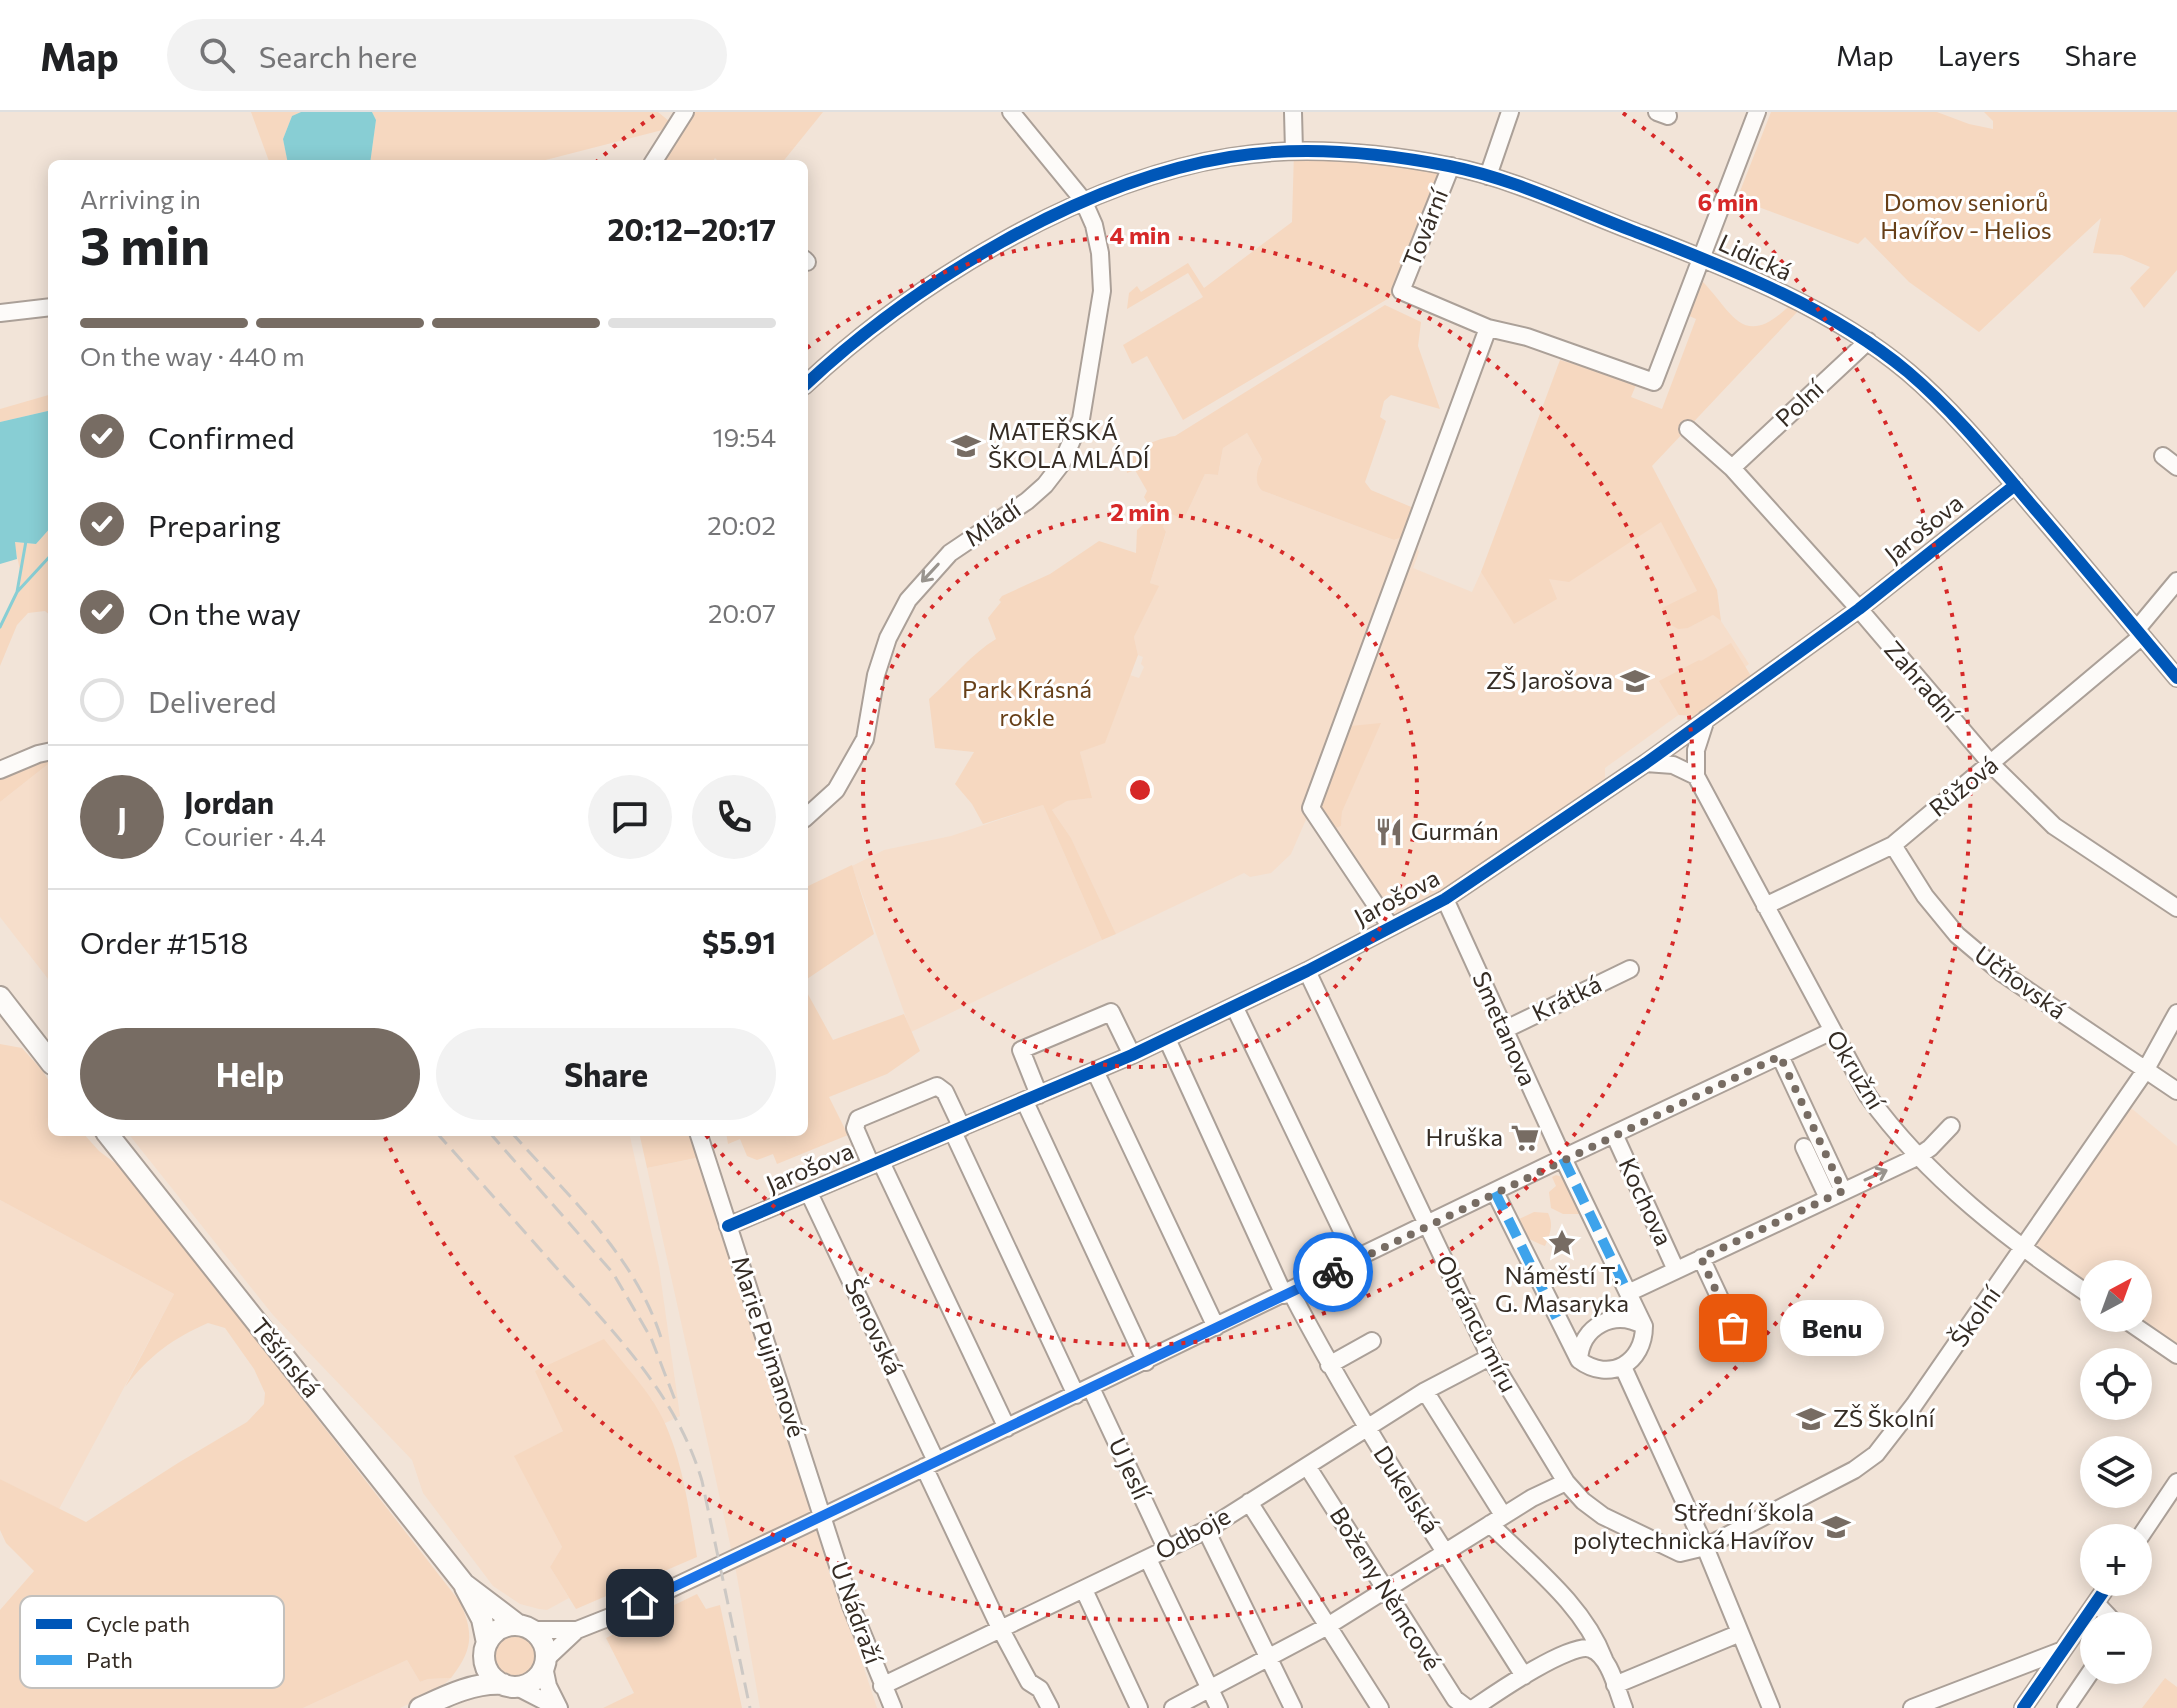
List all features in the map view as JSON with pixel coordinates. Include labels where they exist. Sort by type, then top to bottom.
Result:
[{"type":"main road","points":[[0,997],[48,1059]]},
{"type":"main road","name":"Těšínská","points":[[109,1136],[464,1584],[482,1619],[485,1648]]},
{"type":"main road","name":"Těšínská","points":[[464,1584],[525,1628]]},
{"type":"main road","points":[[420,1708],[451,1693],[489,1684],[510,1686],[533,1681],[544,1663],[542,1641],[525,1628],[499,1629],[451,1693]]},
{"type":"main road","points":[[485,1648],[489,1672],[510,1686]]},
{"type":"street","points":[[655,160],[685,112]]},
{"type":"street","name":"Mládí","points":[[808,815],[836,790],[865,739],[876,675],[888,638],[908,600],[950,553],[1027,501],[1045,485],[1062,463],[1081,419],[1102,291],[1100,253],[1094,225],[1083,200],[1011,112]]},
{"type":"street","points":[[1293,112],[1294,151]]},
{"type":"street","points":[[1488,176],[1510,112]]},
{"type":"street","points":[[1390,926],[1311,808],[1488,328],[1527,337],[1654,382],[1757,112]]},
{"type":"street","name":"Lidická","points":[[1083,200],[1134,181],[1230,157],[1294,151],[1372,154],[1451,166],[1488,176],[1700,256],[1785,296],[1868,341],[1944,405],[2177,678]]},
{"type":"street","name":"Tovární","points":[[1451,166],[1401,291],[1488,328]]},
{"type":"street","points":[[808,382],[835,357],[954,272],[1083,200]]},
{"type":"street","points":[[0,313],[48,307]]},
{"type":"street","name":"Polní","points":[[1732,468],[1868,341]]},
{"type":"street","name":"Zahradní","points":[[1688,429],[1732,468],[1859,609],[1992,765],[2054,826],[2177,908]]},
{"type":"street","points":[[2163,456],[2177,467]]},
{"type":"street","name":"Jarošova","points":[[728,1226],[1132,1055],[1307,971],[1445,899],[1646,763],[1859,609],[2015,485]]},
{"type":"street","points":[[2139,632],[2177,581]]},
{"type":"street","name":"Růžová","points":[[1765,906],[1893,845],[1992,765],[2139,632]]},
{"type":"street","points":[[1646,763],[1673,765],[1696,776],[1696,750],[1706,719]]},
{"type":"street","points":[[0,770],[48,752]]},
{"type":"street","name":"Okružní","points":[[1696,776],[1868,1096],[1894,1131],[1917,1157],[2023,1249],[2080,1288]]},
{"type":"street","name":"Učňovská","points":[[1893,845],[1925,896],[1957,935],[2002,973],[2177,1091]]},
{"type":"street","name":"Smetanova","points":[[1445,899],[1563,1158],[1644,1326]]},
{"type":"street","name":"Krátká","points":[[1504,1030],[1630,969]]},
{"type":"street","name":"Obránců míru","points":[[1307,971],[1490,1357],[1566,1482],[1583,1501],[1603,1516],[1639,1535],[1680,1553],[1705,1547]]},
{"type":"street","points":[[1234,1006],[1356,1260]]},
{"type":"street","points":[[1132,1055],[1111,1012],[1021,1050],[1032,1099],[1146,1362]]},
{"type":"street","name":"Školní","points":[[1705,1547],[1845,1475],[1876,1454],[1895,1432],[2145,1071],[2177,1013]]},
{"type":"street","points":[[558,1708],[548,1686],[544,1663],[577,1630],[615,1615],[1146,1362],[1563,1158],[1832,1031]]},
{"type":"street","name":"Dukelská","points":[[1167,1039],[1288,1293],[1366,1428],[1524,1676]]},
{"type":"street","points":[[1780,1056],[1835,1194]]},
{"type":"street","points":[[1095,1071],[1216,1327]]},
{"type":"street","name":"Jarošova","points":[[876,1163],[855,1128],[858,1119],[924,1091],[937,1086],[945,1092],[958,1130]]},
{"type":"street","name":"Kochova","points":[[1628,1293],[1917,1157],[1951,1126]]},
{"type":"street","name":"U Jeslí","points":[[958,1130],[1084,1391],[1167,1550]]},
{"type":"street","name":"Kochova","points":[[1614,1134],[1676,1270]]},
{"type":"street","name":"Marie Pujmanové","points":[[699,1136],[823,1516]]},
{"type":"street","points":[[1804,1147],[1835,1194]]},
{"type":"street","points":[[876,1163],[1007,1428]]},
{"type":"street","points":[[1495,1192],[1579,1360],[1588,1367],[1604,1371],[1623,1367],[1637,1355],[1644,1339],[1644,1326],[1631,1319],[1603,1322],[1587,1333],[1580,1347],[1579,1360]]},
{"type":"street","name":"Šenovská","points":[[809,1193],[1000,1628],[1029,1682],[1040,1689],[1050,1708]]},
{"type":"street","name":"Kochova","points":[[1701,1258],[1737,1335]]},
{"type":"street","points":[[2143,1332],[2177,1355]]},
{"type":"street","points":[[1329,1365],[1372,1341]]},
{"type":"street","name":"Odboje","points":[[882,1686],[1206,1530],[1425,1391],[1490,1357]]},
{"type":"street","points":[[1623,1367],[1705,1547],[1771,1708]]},
{"type":"street","points":[[1425,1391],[1497,1520],[1582,1616],[1596,1639],[1624,1708]]},
{"type":"street","name":"Boženy Němcové","points":[[1307,1466],[1455,1699],[1467,1708]]},
{"type":"street","name":"Dukelská","points":[[1173,1708],[1326,1627],[1532,1498],[1566,1482]]},
{"type":"street","points":[[2149,1524],[2177,1482]]},
{"type":"street","points":[[1249,1502],[1380,1708]]},
{"type":"street","name":"U Nádraží","points":[[823,1516],[851,1606],[893,1708]]},
{"type":"street","points":[[1206,1530],[1293,1708]]},
{"type":"street","points":[[1148,1559],[1219,1708]]},
{"type":"street","points":[[1084,1590],[1139,1708]]},
{"type":"street","points":[[2023,1708],[2101,1596]]},
{"type":"street","points":[[2096,1603],[2104,1612]]},
{"type":"street","points":[[525,1628],[577,1630]]},
{"type":"street","points":[[1615,1685],[1740,1633]]},
{"type":"street","points":[[1474,1708],[1575,1648],[1591,1649],[1604,1660]]},
{"type":"street","points":[[1912,1708],[2063,1650]]},
{"type":"street","points":[[2066,1708],[2082,1684]]},
{"type":"street","points":[[510,1686],[558,1708]]},
{"type":"shaded area","points":[[1247,433],[1262,459],[1259,464],[1263,491],[1394,540],[1405,536],[1415,542],[1419,552],[1413,568],[1472,592],[1481,572],[1514,623],[1548,579],[1611,460],[1662,522],[1697,591],[1688,628],[1713,615],[1721,621],[1749,664],[1605,768],[1605,780],[1509,848],[1387,921],[1326,832],[1341,826],[1342,812],[1380,723],[1311,808],[1291,854],[1271,873],[1250,877],[1244,873],[1116,934],[1071,838],[1052,810],[1067,801],[1091,798],[1080,752],[1105,742],[1130,675],[1139,678],[1144,667],[1134,637],[1158,586],[1150,583],[1166,533],[1163,527],[1170,512],[1184,519],[1205,474],[1218,475],[1223,448]]},
{"type":"shaded area","points":[[48,764],[48,979],[0,917],[0,802]]},
{"type":"shaded area","points":[[1043,805],[1102,940],[911,1032],[852,866],[884,850],[951,836]]},
{"type":"shaded area","points":[[2131,1108],[2177,1146],[2177,1344],[2152,1327],[2152,1260],[2080,1260],[2080,1276],[2038,1248],[2037,1242]]},
{"type":"shaded area","points":[[130,1136],[630,1136],[659,1267],[680,1416],[663,1424],[652,1399],[563,1431],[515,1456],[562,1547],[550,1567],[569,1598],[547,1610],[539,1609],[520,1604],[493,1586],[423,1493],[412,1460],[273,1315]]},
{"type":"shaded area","points":[[697,1158],[877,1708],[760,1708],[736,1571],[647,1168]]},
{"type":"shaded area","points":[[0,1200],[174,1294],[59,1509],[0,1479]]},
{"type":"shaded area","points":[[407,1660],[420,1682],[451,1678],[437,1691],[400,1708],[303,1708]]},
{"type":"green space","points":[[251,112],[301,112],[292,116],[283,139],[287,160],[269,160]]},
{"type":"green space","points":[[372,112],[658,112],[675,126],[685,112],[823,112],[784,160],[654,160],[674,127],[546,160],[371,160],[376,120]]},
{"type":"green space","name":"Domov seniorů Havířov - Helios","points":[[1771,112],[1937,112],[1993,129],[1993,121],[1984,112],[2177,112],[2177,270],[2144,308],[2130,288],[2150,267],[2122,255],[2093,253],[2101,218],[1979,332],[1909,282],[1865,237],[1858,244],[1737,199]]},
{"type":"green space","points":[[1294,151],[1451,166],[1401,291],[1183,420],[1147,356],[1132,364],[1123,345],[1203,297],[1188,273],[1127,309],[1129,293],[1137,286],[1141,292],[1188,263],[1204,288],[1292,222]]},
{"type":"green space","points":[[1699,278],[1738,321],[1748,326],[1759,326],[1773,320],[1789,306],[1799,310],[1652,466],[1717,590],[1721,621],[1713,615],[1688,628],[1678,629],[1668,623],[1662,608],[1697,591],[1661,522],[1569,582],[1549,579],[1557,599],[1514,624],[1481,572],[1560,360],[1636,385],[1631,397],[1662,409],[1696,319],[1687,315]]},
{"type":"green space","name":"Park Krásná rokle","points":[[1385,305],[1421,322],[1418,346],[1440,409],[1391,395],[1384,401],[1380,417],[1386,421],[1365,482],[1371,490],[1416,509],[1405,536],[1394,540],[1263,491],[1257,480],[1262,459],[1247,433],[1223,448],[1218,475],[1205,474],[1184,519],[1169,513],[1150,583],[1159,586],[1134,637],[1138,655],[1105,743],[1080,752],[1092,798],[1067,801],[1052,810],[1071,838],[1116,934],[1102,940],[1043,805],[983,824],[972,804],[955,784],[974,752],[935,748],[929,699],[970,659],[996,639],[988,618],[1002,596],[1050,574],[1099,541],[1136,553],[1137,530],[1154,514],[1144,497],[1147,491],[1135,470],[1127,473],[1127,465],[1136,452],[1151,443],[1175,436]]},
{"type":"green space","points":[[48,395],[48,411],[0,422],[0,409]]},
{"type":"green space","points":[[48,530],[48,614],[45,611],[28,613],[17,625],[0,666],[0,627],[17,592],[20,570],[14,542],[36,544]]},
{"type":"green space","points":[[1731,643],[1751,676],[1694,716],[1679,715],[1659,681]]},
{"type":"green space","points":[[1381,723],[1342,812],[1341,826],[1326,832],[1311,808],[1341,727]]},
{"type":"green space","points":[[48,759],[48,764],[0,802],[0,778]]},
{"type":"green space","points":[[852,865],[874,934],[808,978],[808,886]]},
{"type":"green space","points":[[808,994],[833,1040],[904,1014],[920,1051],[887,1074],[829,1097],[848,1135],[777,1164],[773,1154],[757,1160],[747,1156],[740,1139],[728,1144],[727,1136],[808,1136]]},
{"type":"green space","points":[[0,1044],[22,1048],[48,1080],[48,1136],[86,1136],[123,1169],[460,1602],[468,1623],[469,1642],[464,1659],[451,1678],[420,1682],[407,1660],[303,1708],[0,1708],[0,1610],[34,1571],[6,1543],[0,1530],[0,1479],[86,1522],[247,1422],[264,1404],[265,1393],[254,1369],[225,1328],[208,1323],[162,1349],[125,1387],[174,1294],[0,1200]]},
{"type":"green space","points":[[640,1136],[694,1136],[701,1157],[647,1168]]},
{"type":"green space","points":[[1556,1175],[1568,1179],[1584,1214],[1563,1214],[1551,1208],[1549,1192],[1556,1186],[1552,1177]]},
{"type":"green space","points":[[1534,1212],[1548,1213],[1550,1217],[1551,1230],[1545,1246],[1526,1237],[1513,1222]]},
{"type":"green space","points":[[604,1339],[661,1414],[682,1474],[697,1557],[576,1609],[550,1567],[562,1547],[514,1456],[563,1431],[535,1371]]},
{"type":"green space","points":[[697,1594],[706,1609],[720,1605],[742,1708],[603,1708],[634,1693],[606,1638]]},
{"type":"green space","points":[[514,1634],[530,1640],[536,1656],[530,1672],[514,1678],[498,1672],[492,1656],[498,1640]]},
{"type":"green space","points":[[2165,1678],[2177,1687],[2177,1708],[2142,1708]]},
{"type":"water","points":[[301,112],[372,112],[376,120],[371,160],[287,160],[283,139],[292,116]]},
{"type":"water","points":[[48,411],[48,530],[36,544],[15,542],[17,559],[0,564],[0,422]]},
{"type":"waterway","points":[[17,592],[26,541]]},
{"type":"waterway","points":[[0,627],[17,592],[48,558]]},
{"type":"railway","points":[[440,1136],[625,1345],[678,1422],[702,1481],[750,1708]]},
{"type":"railway","points":[[493,1136],[613,1273],[651,1338],[675,1400]]},
{"type":"railway","points":[[515,1136],[578,1205],[619,1256],[652,1313],[663,1344]]},
{"type":"marked path","points":[[1563,1158],[1628,1293]]},
{"type":"marked path","points":[[1495,1192],[1560,1325]]},
{"type":"cycle path","points":[[808,383],[896,310],[948,275],[1002,242],[1116,188],[1173,170],[1230,157],[1284,151],[1367,154],[1473,171],[1519,186],[1741,274],[1811,308],[1877,349],[1926,388],[1974,438],[2177,678]]},
{"type":"cycle path","points":[[728,1226],[1132,1055],[1307,971],[1445,899],[1646,763],[1859,609],[2015,485]]},
{"type":"cycle path","points":[[2023,1708],[2100,1596]]},
{"type":"way so far","points":[[1333,1272],[1540,1169],[1780,1056],[1843,1191],[1701,1258],[1733,1328]]},
{"type":"place","name":"MATEŘSKÁ ŠKOLA MLÁDÍ","points":[[966,446]]},
{"type":"place","name":"ZŠ Jarošova","points":[[1635,681]]},
{"type":"place","name":"Gurmán","points":[[1389,832]]},
{"type":"place","name":"Hruška","points":[[1525,1138]]},
{"type":"place","name":"Náměstí T. G. Masaryka","points":[[1562,1243]]},
{"type":"place","name":"Benu","points":[[1733,1328]]},
{"type":"place","name":"ZŠ Školní","points":[[1811,1419]]},
{"type":"place","name":"Střední škola polytechnická Havířov","points":[[1836,1527]]},
{"type":"route","points":[[640,1603],[1333,1272]]}]
